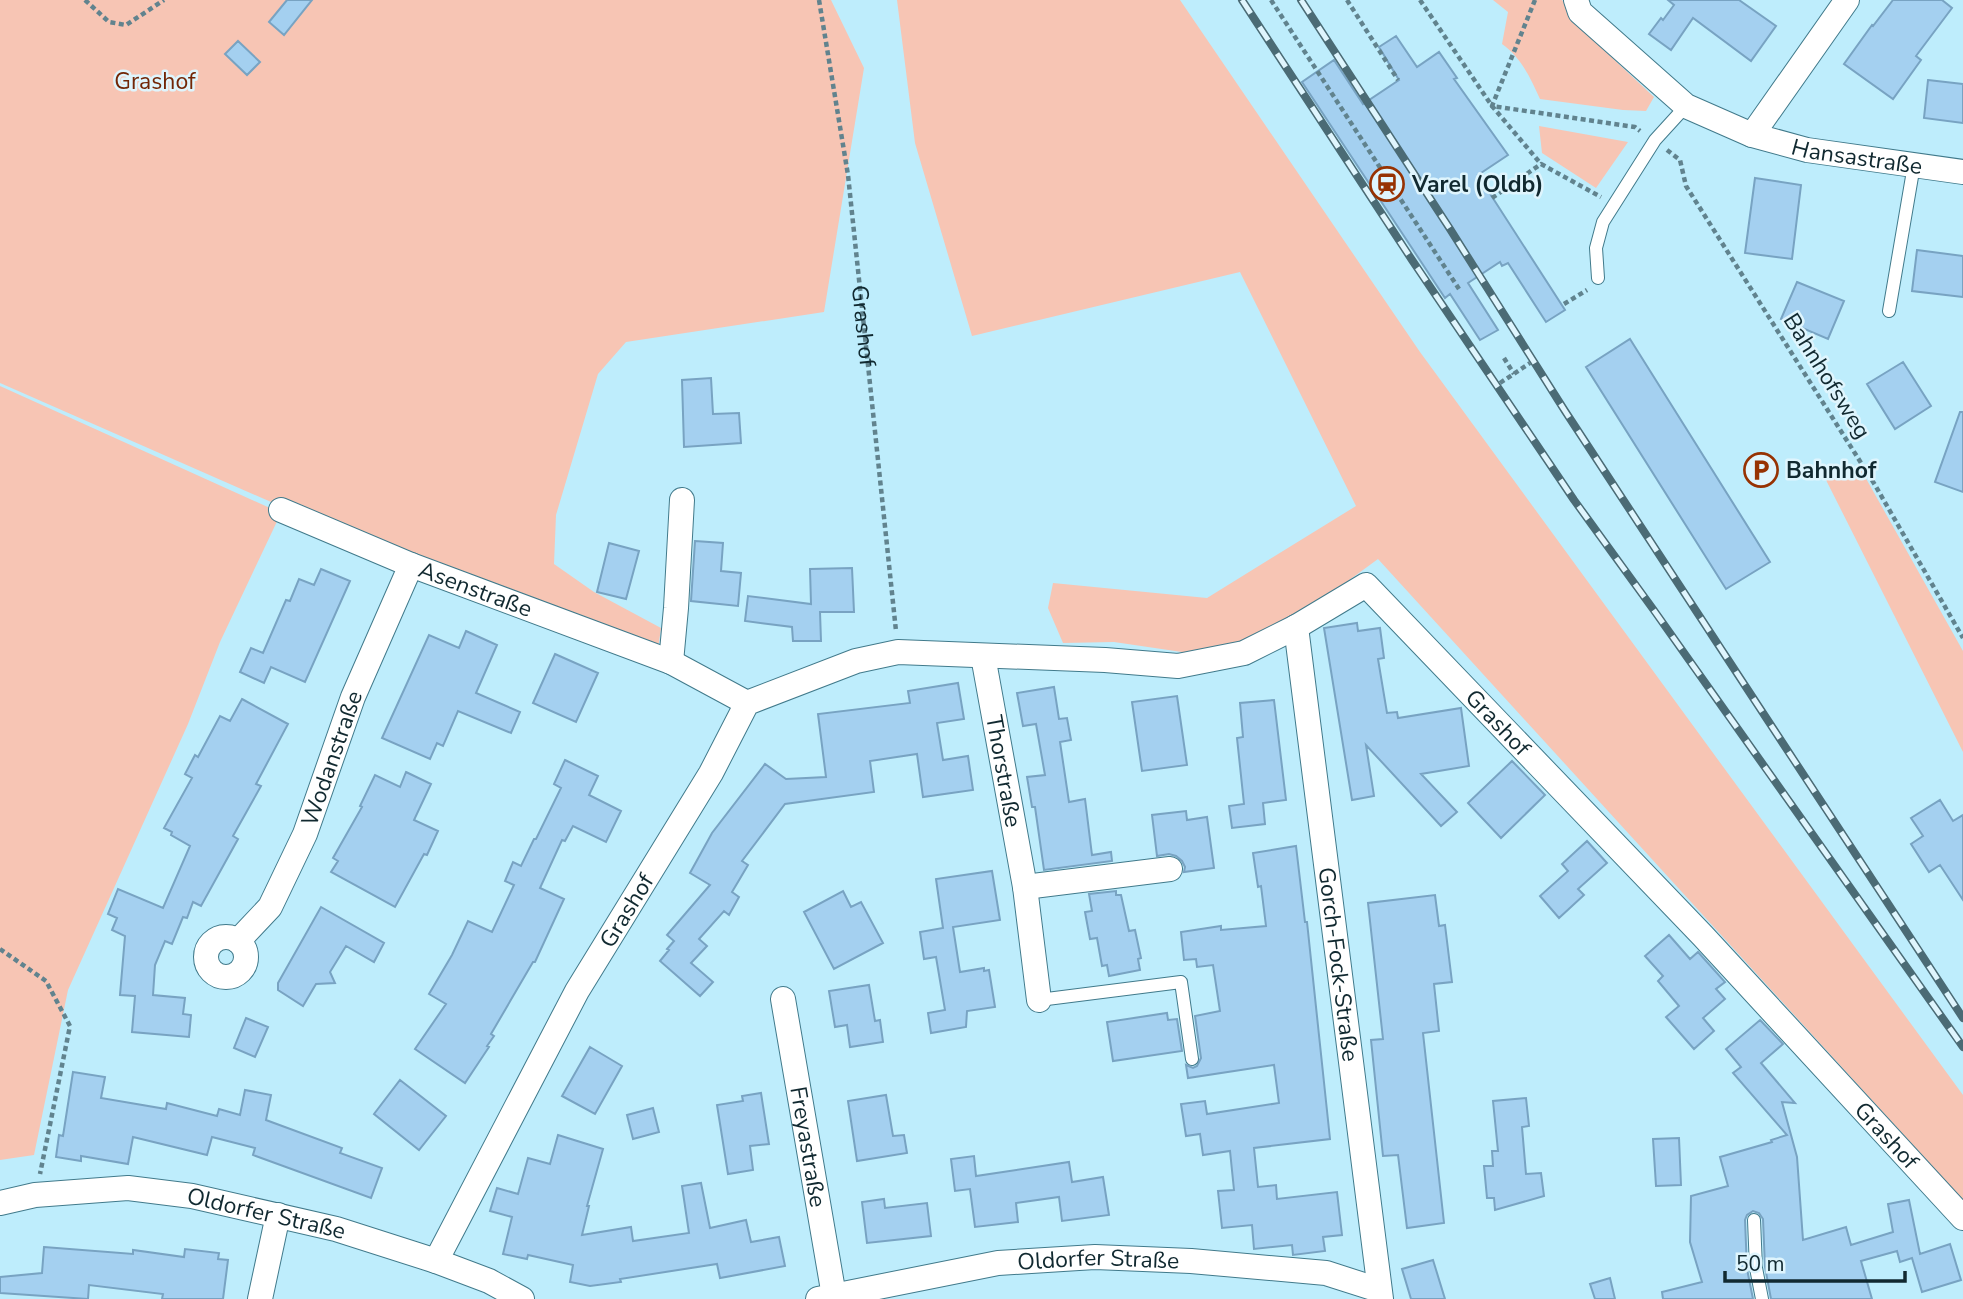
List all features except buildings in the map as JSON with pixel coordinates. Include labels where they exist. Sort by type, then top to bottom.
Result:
[{"type":"street","name":"Hansastraße","points":[[1576,0],[1580,12],[1686,106],[1752,135],[1807,150],[1963,172]]},
{"type":"street","points":[[1752,135],[1847,0]]},
{"type":"street","points":[[671,663],[682,499]]},
{"type":"street","name":"Asenstraße","points":[[281,510],[411,565],[671,663],[747,703]]},
{"type":"street","name":"Wodanstraße","points":[[238,941],[270,907],[306,834],[353,697],[411,565]]},
{"type":"street","name":"Grashof","points":[[436,1261],[577,991],[711,773],[747,703],[856,661],[898,652],[1104,660],[1178,666],[1244,653],[1296,628],[1366,585],[1703,936],[1963,1218]]},
{"type":"street","name":"Gorch-Fock-Straße","points":[[1296,628],[1380,1294]]},
{"type":"street","name":"Thorstraße","points":[[983,656],[1025,887],[1039,1000]]},
{"type":"street","points":[[1025,887],[1170,869]]},
{"type":"street","name":"Freyastraße","points":[[783,999],[826,1297]]},
{"type":"street","name":"Oldorfer Straße","points":[[0,1203],[35,1195],[128,1188],[192,1196],[336,1228],[489,1281],[522,1299]]},
{"type":"street","points":[[260,1299],[278,1215]]},
{"type":"street","name":"Oldorfer Straße","points":[[826,1297],[998,1263],[1095,1258],[1191,1261],[1326,1273],[1380,1294]]},
{"type":"lane","points":[[1594,283],[1596,248],[1603,222],[1655,141],[1686,106]]},
{"type":"lane","points":[[1889,311],[1914,165]]},
{"type":"lane","points":[[1039,1000],[1181,982],[1192,1059]]},
{"type":"lane","points":[[1754,1220],[1756,1268],[1762,1299]]},
{"type":"path","points":[[85,0],[109,22],[126,25],[164,0]]},
{"type":"path","name":"Grashof","points":[[819,0],[848,176],[898,652]]},
{"type":"path","points":[[1271,0],[1458,289]]},
{"type":"path","points":[[1347,0],[1398,80]]},
{"type":"path","points":[[1420,0],[1492,106],[1541,164],[1615,204]]},
{"type":"path","points":[[1492,106],[1535,0]]},
{"type":"path","name":"Bahnhofsweg","points":[[1492,106],[1634,127],[1680,160],[1686,186],[1874,485],[1963,638]]},
{"type":"path","points":[[1492,198],[1541,164]]},
{"type":"path","points":[[1564,304],[1594,283]]},
{"type":"path","points":[[1504,358],[1514,373]]},
{"type":"path","points":[[1500,383],[1530,363]]},
{"type":"path","points":[[0,949],[46,981],[70,1026],[35,1195]]},
{"type":"green space","points":[[0,0],[831,0],[864,68],[824,312],[626,342],[598,374],[556,515],[554,564],[594,592],[661,628],[658,649],[328,527],[0,383]]},
{"type":"green space","points":[[897,0],[1180,0],[1420,352],[1963,1095],[1963,1200],[1378,559],[1292,622],[1209,656],[1114,642],[1063,643],[1048,608],[1053,583],[1207,598],[1356,506],[1240,272],[972,336],[915,143]]},
{"type":"green space","points":[[1493,0],[1562,0],[1591,38],[1654,97],[1646,111],[1540,99],[1520,62],[1502,44],[1508,12]]},
{"type":"green space","points":[[1539,126],[1628,142],[1596,188],[1542,153]]},
{"type":"green space","points":[[0,386],[281,513],[220,642],[188,724],[68,990],[34,1155],[0,1160]]},
{"type":"green space","points":[[1859,466],[1963,651],[1963,752],[1825,478]]},
{"type":"railway","points":[[1242,0],[1412,260],[1574,500],[1963,1047]]},
{"type":"railway","points":[[1301,0],[1565,411],[1963,1018]]},
{"type":"place","name":"Varel (Oldb)","points":[[1387,184]]},
{"type":"place","name":"Bahnhof","points":[[1761,470]]}]
